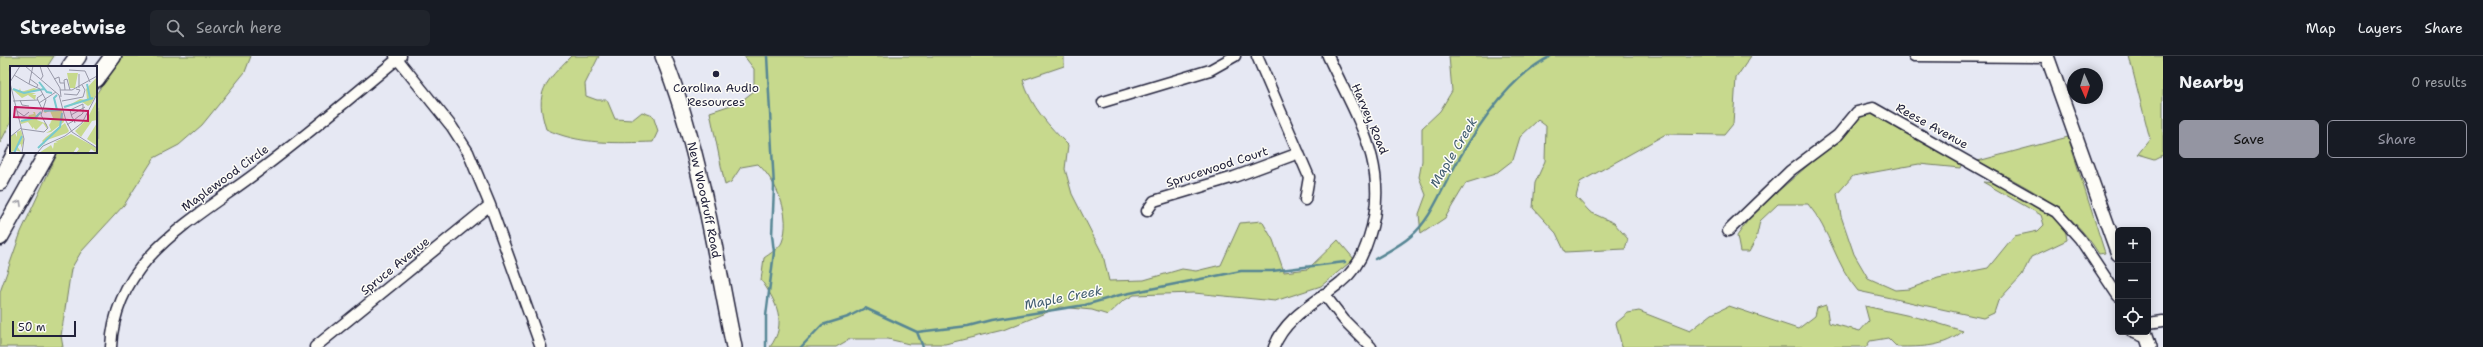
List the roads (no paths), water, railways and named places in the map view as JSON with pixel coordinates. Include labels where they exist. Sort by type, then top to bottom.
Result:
[{"type":"main road","points":[[71,66],[78,56]]},
{"type":"main road","points":[[97,78],[113,56]]},
{"type":"main road","name":"New Woodruff Road","points":[[663,56],[677,96],[700,185],[734,347]]},
{"type":"main road","points":[[0,182],[15,153]]},
{"type":"main road","points":[[0,237],[47,153]]},
{"type":"street","points":[[1103,102],[1203,72],[1235,56]]},
{"type":"street","points":[[1257,56],[1309,177],[1305,200]]},
{"type":"street","name":"Harvey Road","points":[[1274,347],[1290,321],[1351,272],[1364,252],[1373,226],[1377,187],[1376,167],[1365,135],[1328,56]]},
{"type":"street","points":[[1914,56],[2047,56],[2115,246]]},
{"type":"street","name":"Maplewood Circle","points":[[111,347],[114,318],[120,302],[136,272],[155,251],[197,214],[252,177],[398,57],[460,139],[479,176],[541,347]]},
{"type":"street","name":"Reese Avenue","points":[[1728,231],[1790,171],[1838,135],[1857,112],[1873,108],[2056,212],[2080,239],[2115,292]]},
{"type":"street","name":"Sprucewood Court","points":[[1147,211],[1154,201],[1234,177],[1299,153]]},
{"type":"street","name":"Spruce Avenue","points":[[315,347],[490,205]]},
{"type":"street","points":[[1324,294],[1344,320],[1371,347]]},
{"type":"street","points":[[2151,323],[2163,321]]},
{"type":"waterway","points":[[766,347],[766,316],[774,252],[772,235],[774,187],[767,56]]},
{"type":"waterway","name":"Maple Creek","points":[[1375,259],[1403,242],[1423,224],[1478,127],[1504,94],[1519,79],[1535,66],[1551,56]]},
{"type":"waterway","name":"Maple Creek","points":[[801,347],[822,325],[848,317],[865,308],[917,332],[968,326],[991,320],[1085,305],[1120,295],[1241,271],[1272,271],[1345,262]]},
{"type":"waterway","points":[[917,332],[923,347]]},
{"type":"place","name":"Carolina Audio Resources","points":[[716,74]]}]
